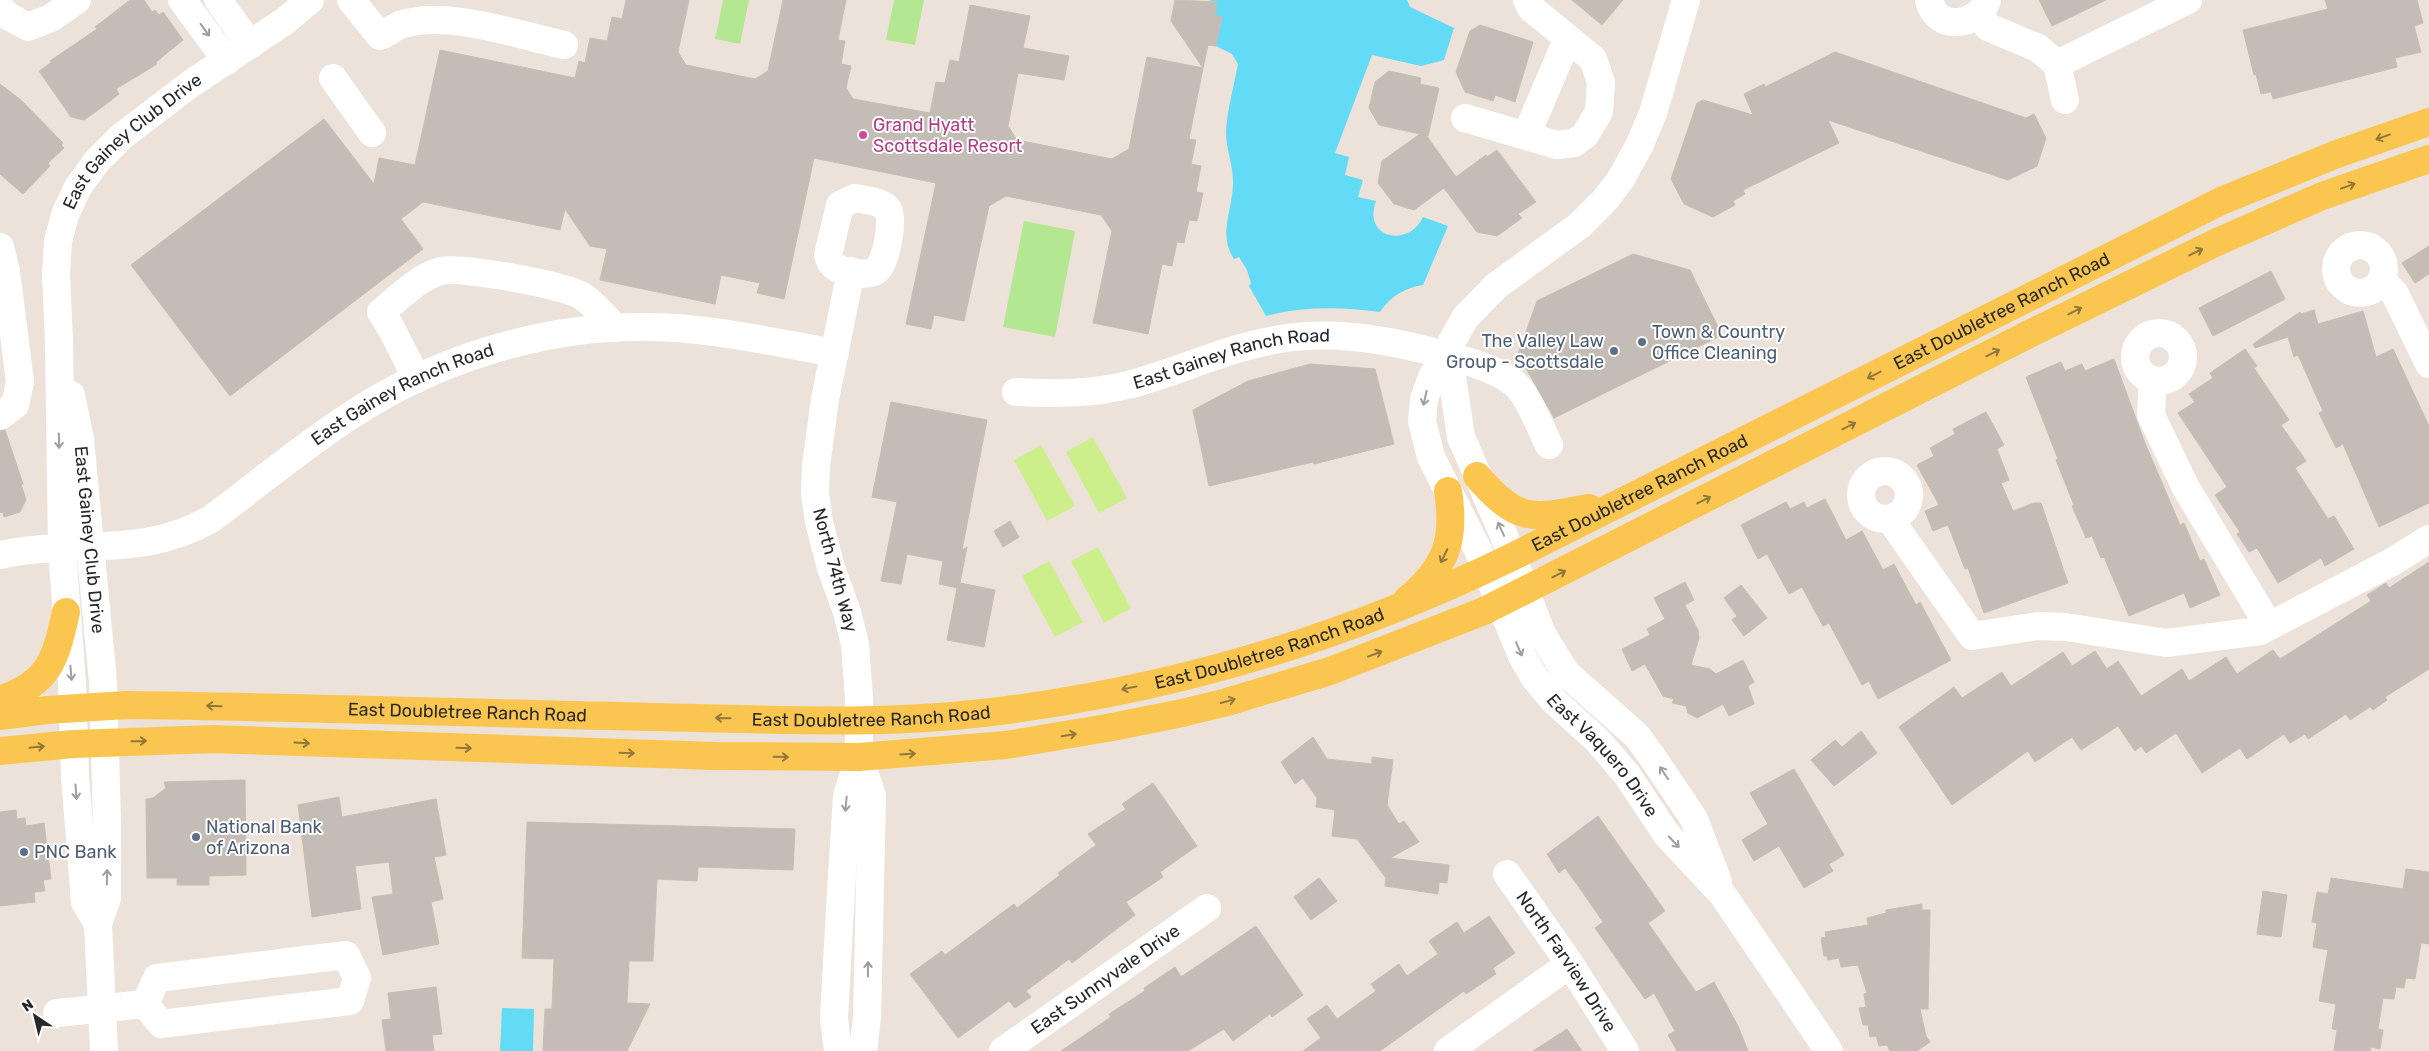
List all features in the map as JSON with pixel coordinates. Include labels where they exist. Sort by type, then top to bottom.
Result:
[{"type":"main road","name":"East Doubletree Ranch Road","points":[[0,716],[104,706],[204,706],[860,722],[990,713],[1139,686],[1256,658],[1394,610],[1486,570],[2221,201],[2293,170],[2429,122]]},
{"type":"main road","name":"East Doubletree Ranch Road","points":[[0,751],[104,742],[213,739],[705,756],[859,757],[1016,743],[1182,713],[1330,671],[1500,604],[2152,273],[2322,196],[2429,159]]},
{"type":"main road","points":[[1477,476],[1500,499],[1526,515],[1550,515],[1620,503]]},
{"type":"main road","points":[[1394,610],[1425,582],[1447,552],[1451,523],[1448,491]]},
{"type":"main road","points":[[0,700],[33,685],[43,675],[60,636],[66,612]]},
{"type":"street","points":[[0,8],[8,16],[28,27],[51,18],[77,0]]},
{"type":"street","points":[[182,0],[227,61]]},
{"type":"street","points":[[218,0],[250,45]]},
{"type":"street","name":"East Gainey Club Drive","points":[[98,924],[85,902],[73,744],[73,708],[62,549],[59,340],[56,274],[58,241],[64,215],[78,187],[97,161],[121,137],[181,91],[250,45],[310,0]]},
{"type":"street","points":[[351,0],[380,36],[400,25],[426,20],[459,21],[564,45]]},
{"type":"street","points":[[1465,118],[1557,145],[1574,143],[1585,135],[1599,112],[1601,82],[1593,59],[1567,40],[1531,8],[1527,0]]},
{"type":"street","name":"East Vaquero Drive","points":[[1686,0],[1653,114],[1640,144],[1621,179],[1605,200],[1580,225],[1496,286],[1465,318],[1432,377],[1424,400],[1422,421],[1431,457],[1486,570],[1523,658],[1535,678],[1567,713],[1598,740],[1627,775],[1667,835],[1723,895],[1829,1051]]},
{"type":"street","points":[[1929,0],[1935,12],[1951,22],[1961,23],[1983,7],[1988,27],[2038,48],[2057,64],[2065,100]]},
{"type":"street","points":[[2057,64],[2188,0]]},
{"type":"street","points":[[1526,136],[1567,40]]},
{"type":"street","points":[[333,78],[372,133]]},
{"type":"street","points":[[2136,242],[2152,273]]},
{"type":"street","points":[[0,247],[6,271],[20,382],[15,405],[0,416]]},
{"type":"street","points":[[417,379],[381,312],[424,278],[440,272],[457,270],[572,291],[583,296],[615,328]]},
{"type":"street","name":"North 74th Way","points":[[838,1051],[834,1019],[847,796],[859,757],[860,722],[855,644],[847,612],[831,568],[819,522],[815,493],[816,466],[825,399],[851,272]]},
{"type":"street","points":[[2382,280],[2395,294],[2429,364]]},
{"type":"street","name":"East Gainey Ranch Road","points":[[0,555],[154,542],[196,528],[211,520],[351,415],[417,379],[458,362],[517,343],[565,334],[615,328],[666,328],[710,332],[835,354]]},
{"type":"street","name":"East Gainey Ranch Road","points":[[1016,392],[1064,394],[1107,389],[1163,375],[1245,348],[1300,336],[1348,335],[1446,355],[1493,372],[1512,382],[1524,396],[1548,445]]},
{"type":"street","name":"East Gainey Club Drive","points":[[59,340],[80,439],[104,706],[108,823],[107,898],[98,924]]},
{"type":"street","name":"East Vaquero Drive","points":[[1446,355],[1454,383],[1461,437],[1512,557],[1542,634],[1566,673],[1636,736],[1694,820],[1723,895]]},
{"type":"street","points":[[2153,380],[2151,416],[2186,488],[2269,626]]},
{"type":"street","points":[[1890,519],[1972,636],[2038,626],[2066,627],[2166,643],[2260,631],[2392,562],[2429,538]]},
{"type":"street","points":[[1567,713],[1587,692]]},
{"type":"street","points":[[1611,756],[1636,736]]},
{"type":"street","name":"North 74th Way","points":[[859,757],[872,796],[867,995],[863,1051]]},
{"type":"street","name":"North Farview Drive","points":[[1507,874],[1570,964],[1625,1051]]},
{"type":"street","points":[[840,907],[869,912]]},
{"type":"street","name":"East Sunnyvale Drive","points":[[1003,1051],[1206,908]]},
{"type":"street","points":[[98,924],[104,1051]]},
{"type":"street","points":[[346,955],[357,978],[350,1001],[340,1003],[161,1024],[145,1004],[158,978],[346,955]]},
{"type":"street","points":[[1448,1051],[1570,964]]},
{"type":"street","points":[[836,992],[867,995]]},
{"type":"street","points":[[57,1013],[145,1004]]},
{"type":"green space","points":[[723,0],[749,0],[740,44],[715,39]]},
{"type":"green space","points":[[894,0],[924,0],[915,45],[886,40]]},
{"type":"green space","points":[[1024,221],[1075,231],[1055,337],[1003,327]]},
{"type":"green space","points":[[1093,437],[1127,498],[1099,513],[1066,452]]},
{"type":"green space","points":[[1041,445],[1075,506],[1047,521],[1014,460]]},
{"type":"green space","points":[[1098,547],[1131,608],[1104,623],[1071,561]]},
{"type":"green space","points":[[1049,561],[1083,622],[1055,637],[1022,576]]},
{"type":"water","points":[[1208,0],[1407,0],[1410,7],[1454,28],[1444,60],[1421,66],[1372,55],[1335,153],[1349,157],[1345,175],[1363,180],[1358,197],[1376,201],[1373,214],[1375,224],[1381,231],[1389,235],[1398,236],[1408,233],[1416,227],[1423,217],[1448,226],[1423,285],[1410,288],[1398,294],[1380,312],[1323,308],[1294,310],[1266,316],[1249,286],[1251,283],[1247,270],[1239,257],[1234,259],[1227,241],[1226,232],[1233,178],[1226,132],[1238,64],[1232,54],[1216,46],[1215,15],[1217,2]]},
{"type":"water","points":[[502,1008],[534,1009],[533,1051],[500,1051]]},
{"type":"building","points":[[130,0],[144,0],[152,12],[155,10],[159,15],[163,12],[183,40],[156,62],[157,64],[116,89],[119,94],[84,120],[71,117],[39,71],[52,62],[50,61],[97,29],[95,27]]},
{"type":"building","points":[[626,0],[689,0],[678,52],[686,65],[755,79],[768,71],[783,0],[846,0],[838,40],[845,41],[841,64],[851,66],[846,88],[853,99],[930,113],[936,82],[945,83],[950,60],[959,62],[970,5],[1030,16],[1023,48],[1069,56],[1064,80],[1018,73],[1008,126],[1017,140],[1112,159],[1129,149],[1147,57],[1203,68],[1189,139],[1196,140],[1191,164],[1201,166],[1196,192],[1203,193],[1197,221],[1189,220],[1184,243],[1177,242],[1172,266],[1162,264],[1148,334],[1093,323],[1112,231],[1101,215],[1006,196],[989,206],[964,321],[934,315],[931,329],[906,324],[936,183],[814,158],[784,299],[757,293],[760,283],[721,275],[715,304],[600,280],[607,249],[590,246],[565,209],[560,230],[423,202],[401,219],[423,249],[230,396],[131,265],[324,119],[374,184],[379,158],[415,165],[440,50],[575,78],[579,61],[585,63],[590,38],[607,41],[612,17],[622,19]]},
{"type":"building","points":[[1175,0],[1217,2],[1215,15],[1222,17],[1216,46],[1208,45],[1203,68],[1171,21]]},
{"type":"building","points":[[1572,0],[1623,0],[1602,25]]},
{"type":"building","points":[[2039,0],[2106,0],[2052,26]]},
{"type":"building","points":[[2325,0],[2417,0],[2423,23],[2414,26],[2421,52],[2395,58],[2397,67],[2273,99],[2271,92],[2261,94],[2256,74],[2254,75],[2243,30],[2328,9]]},
{"type":"building","points":[[1480,25],[1533,42],[1515,102],[1495,95],[1493,101],[1465,92],[1456,72],[1470,31]]},
{"type":"building","points":[[1835,52],[2026,118],[2034,114],[2046,138],[2037,166],[2008,180],[1828,120],[1839,143],[1743,190],[1745,194],[1733,201],[1735,205],[1713,217],[1684,204],[1671,179],[1697,103],[1703,100],[1753,115],[1744,94],[1764,84],[1765,87]]},
{"type":"building","points":[[1389,71],[1421,78],[1420,84],[1439,88],[1428,136],[1426,135],[1456,177],[1486,155],[1487,157],[1497,150],[1536,202],[1518,214],[1522,218],[1497,236],[1477,232],[1444,188],[1414,210],[1394,204],[1378,183],[1382,161],[1420,134],[1379,125],[1369,108],[1375,82]]},
{"type":"building","points":[[0,84],[21,100],[63,143],[61,145],[64,148],[48,163],[50,166],[23,194],[0,174]]},
{"type":"building","points":[[2429,246],[2429,274],[2415,283],[2402,263]]},
{"type":"building","points":[[1633,254],[1690,270],[1722,335],[1554,418],[1518,354],[1537,301]]},
{"type":"building","points":[[2271,271],[2285,299],[2213,336],[2199,308]]},
{"type":"building","points":[[2314,310],[2318,324],[2363,311],[2376,357],[2393,349],[2429,426],[2429,503],[2379,527],[2343,444],[2336,448],[2319,413],[2323,411],[2298,355],[2294,357],[2288,337],[2255,348],[2253,344],[2300,312],[2301,314]]},
{"type":"building","points":[[2245,349],[2257,366],[2254,368],[2289,420],[2281,425],[2306,461],[2295,468],[2328,519],[2334,516],[2354,549],[2325,566],[2321,558],[2278,583],[2257,548],[2249,552],[2237,534],[2240,532],[2215,495],[2227,487],[2178,413],[2195,402],[2189,394],[2213,378],[2210,373]]},
{"type":"building","points":[[2114,359],[2145,443],[2180,525],[2184,523],[2200,561],[2204,559],[2220,595],[2190,608],[2184,593],[2129,616],[2104,557],[2101,558],[2092,536],[2086,538],[2072,506],[2074,505],[2056,460],[2058,459],[2026,377],[2061,362],[2065,371],[2082,364],[2085,371]]},
{"type":"building","points":[[1310,364],[1375,369],[1394,444],[1314,464],[1313,462],[1209,486],[1193,410],[1248,381]]},
{"type":"building","points":[[891,402],[987,420],[962,550],[967,547],[960,583],[995,590],[984,647],[947,640],[957,588],[939,584],[943,561],[907,554],[901,584],[881,581],[897,502],[872,497]]},
{"type":"building","points":[[1986,412],[2004,445],[1997,449],[2009,480],[2001,483],[2013,511],[2034,503],[2041,503],[2068,583],[1984,613],[1968,568],[1965,569],[1948,525],[1933,531],[1925,511],[1939,505],[1917,465],[1934,456],[1930,448],[1955,434],[1953,429]]},
{"type":"building","points":[[5,430],[23,484],[21,484],[26,500],[20,512],[4,517],[3,512],[0,513],[0,431]]},
{"type":"building","points":[[1825,499],[1846,540],[1862,531],[1883,570],[1894,564],[1916,605],[1920,602],[1951,660],[1878,699],[1869,681],[1862,685],[1829,623],[1823,626],[1802,587],[1789,594],[1767,554],[1758,559],[1741,525],[1786,502],[1790,509],[1804,502],[1807,508]]},
{"type":"building","points":[[1010,521],[1019,537],[1003,547],[994,531]]},
{"type":"building","points":[[2429,562],[2429,669],[2385,697],[2387,700],[2373,710],[2370,707],[2350,720],[2346,714],[2308,739],[2305,734],[2290,743],[2284,734],[2247,759],[2240,748],[2202,773],[2176,733],[2146,753],[2141,746],[2135,751],[2118,726],[2081,750],[2072,737],[2035,762],[2028,751],[1952,805],[1899,727],[1954,687],[1962,698],[2002,672],[2011,686],[2063,652],[2072,666],[2095,651],[2107,669],[2118,661],[2141,696],[2182,669],[2189,681],[2226,657],[2237,674],[2273,650],[2280,659],[2371,601],[2367,595],[2386,583],[2389,588]]},
{"type":"building","points":[[1685,582],[1694,600],[1685,605],[1698,630],[1699,638],[1691,665],[1710,669],[1716,674],[1743,660],[1754,682],[1748,686],[1754,704],[1729,716],[1723,704],[1697,718],[1688,713],[1686,706],[1672,703],[1674,699],[1663,696],[1645,664],[1632,671],[1622,649],[1650,635],[1647,629],[1665,619],[1654,598]]},
{"type":"building","points":[[1741,585],[1767,618],[1744,636],[1732,620],[1737,616],[1724,598]]},
{"type":"building","points":[[1861,731],[1877,753],[1834,786],[1811,760],[1835,740],[1842,747]]},
{"type":"building","points":[[1313,737],[1327,759],[1372,764],[1372,757],[1393,760],[1387,805],[1399,824],[1404,821],[1419,842],[1390,858],[1449,865],[1447,883],[1439,882],[1438,894],[1385,886],[1386,878],[1357,839],[1332,836],[1335,810],[1316,807],[1317,798],[1303,778],[1295,784],[1281,762]]},
{"type":"building","points":[[1794,769],[1844,855],[1829,864],[1833,871],[1804,888],[1779,846],[1754,861],[1742,840],[1768,824],[1750,793]]},
{"type":"building","name":"National Bank of Arizona","points":[[245,780],[246,875],[209,876],[209,885],[177,885],[177,878],[147,878],[146,799],[153,798],[166,788],[164,782]]},
{"type":"building","points":[[1153,783],[1197,846],[1160,872],[1163,877],[1126,902],[1135,915],[1072,963],[1069,959],[1026,991],[1031,997],[1015,1008],[1009,1001],[958,1038],[910,974],[942,951],[945,955],[1014,904],[1017,908],[1060,875],[1058,873],[1096,845],[1088,834],[1126,809],[1122,804]]},
{"type":"building","points":[[339,797],[342,817],[436,799],[446,855],[434,857],[443,899],[431,902],[439,944],[383,955],[372,897],[393,894],[389,862],[355,866],[361,909],[312,917],[298,805]]},
{"type":"building","name":"PNC Bank","points":[[16,810],[17,819],[25,818],[26,826],[44,823],[51,879],[43,880],[45,891],[34,892],[35,902],[0,906],[0,812]]},
{"type":"building","points":[[1598,816],[1665,911],[1648,923],[1696,992],[1714,982],[1738,1026],[1748,1051],[1677,1051],[1668,1035],[1675,1031],[1654,993],[1645,999],[1595,928],[1603,922],[1565,868],[1559,873],[1547,854]]},
{"type":"building","points":[[527,822],[795,829],[793,870],[698,867],[697,881],[657,879],[653,961],[629,961],[627,1003],[650,1004],[627,1051],[543,1051],[545,1009],[552,1009],[554,959],[522,958]]},
{"type":"building","points":[[2406,869],[2429,872],[2429,944],[2421,943],[2415,979],[2406,978],[2404,988],[2396,987],[2394,999],[2383,998],[2378,1029],[2383,1030],[2380,1049],[2371,1047],[2370,1051],[2334,1051],[2337,1030],[2332,1029],[2336,1004],[2319,1001],[2328,950],[2313,947],[2317,923],[2312,922],[2317,892],[2328,894],[2331,878],[2403,889]]},
{"type":"building","points":[[1319,878],[1337,901],[1311,920],[1294,897]]},
{"type":"building","points":[[2263,891],[2287,895],[2281,937],[2257,934]]},
{"type":"building","points":[[1922,904],[1922,910],[1930,910],[1928,1009],[1920,1009],[1926,1036],[1930,1042],[1917,1051],[1890,1051],[1887,1045],[1879,1046],[1876,1036],[1870,1037],[1868,1025],[1863,1025],[1859,1008],[1866,1007],[1864,994],[1867,993],[1858,965],[1841,967],[1839,958],[1828,960],[1827,956],[1824,956],[1821,938],[1826,937],[1825,932],[1868,925],[1867,918],[1886,913],[1886,910]]},
{"type":"building","points":[[1489,916],[1515,953],[1493,968],[1496,974],[1466,994],[1464,991],[1380,1051],[1303,1051],[1321,1038],[1307,1019],[1327,1005],[1337,1019],[1376,991],[1371,984],[1399,964],[1407,976],[1438,954],[1429,941],[1457,922],[1464,933]]},
{"type":"building","points":[[1256,926],[1303,995],[1272,1017],[1270,1014],[1233,1041],[1224,1029],[1188,1051],[1061,1051],[1111,1017],[1109,1014],[1145,991],[1144,988],[1175,967],[1181,977]]},
{"type":"building","points":[[436,987],[442,1034],[432,1035],[434,1051],[386,1051],[382,1020],[391,1019],[388,993]]},
{"type":"building","points":[[1567,1029],[1582,1051],[1533,1051]]},
{"type":"place","name":"Grand Hyatt Scottsdale Resort","points":[[863,135]]},
{"type":"place","name":"Town & Country Office Cleaning","points":[[1642,342]]},
{"type":"place","name":"The Valley Law Group - Scottsdale","points":[[1614,351]]},
{"type":"place","name":"National Bank of Arizona","points":[[196,837]]},
{"type":"place","name":"PNC Bank","points":[[24,852]]}]
